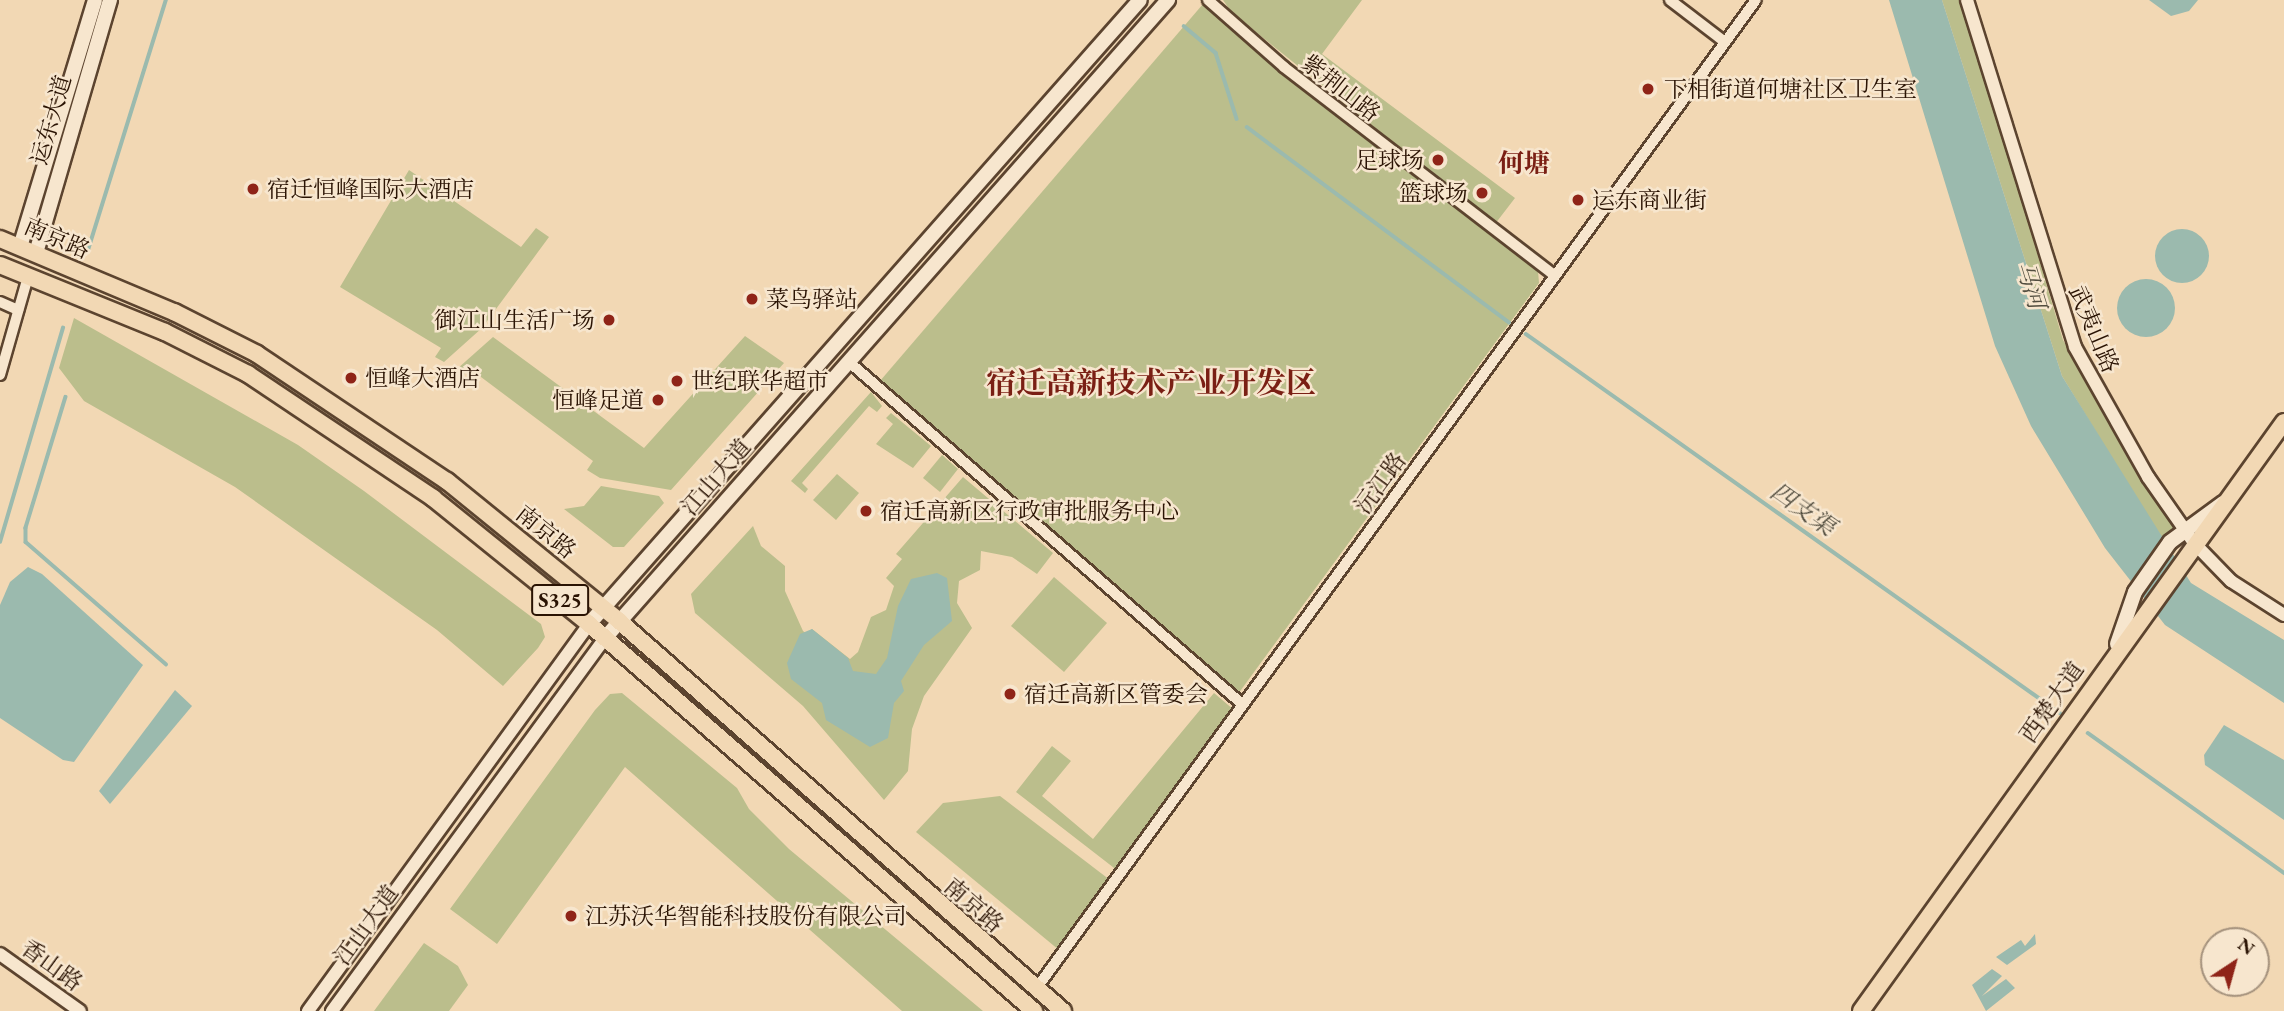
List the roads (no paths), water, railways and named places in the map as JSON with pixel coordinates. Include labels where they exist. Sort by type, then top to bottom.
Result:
[{"type":"main road","name":"运东大道","points":[[28,250],[94,0]]},
{"type":"main road","name":"运东大道","points":[[28,250],[110,0]]},
{"type":"main road","name":"江山大道","points":[[589,624],[1140,0]]},
{"type":"main road","name":"江山大道","points":[[605,638],[1168,0]]},
{"type":"main road","name":"南京路","points":[[0,239],[174,312],[314,388],[447,481],[603,607],[1063,1011]]},
{"type":"main road","name":"南京路","points":[[0,265],[165,332],[299,405],[433,498],[589,624],[1034,1011]]},
{"type":"main road","name":"西楚大道","points":[[1861,1011],[2085,696],[2190,537],[2224,502],[2284,422]]},
{"type":"street","name":"紫荆山路","points":[[1208,0],[1295,76],[1555,276]]},
{"type":"street","points":[[1670,0],[1725,42]]},
{"type":"street","name":"沅江路","points":[[1037,989],[1756,0]]},
{"type":"street","name":"武夷山路","points":[[1967,0],[2075,347],[2148,477],[2190,537],[2222,574],[2284,615]]},
{"type":"street","points":[[0,375],[28,276]]},
{"type":"street","points":[[0,302],[18,310]]},
{"type":"street","points":[[848,361],[1242,704]]},
{"type":"street","name":"江山大道","points":[[308,1011],[589,624]]},
{"type":"street","name":"江山大道","points":[[332,1011],[605,638]]},
{"type":"street","name":"香山路","points":[[0,954],[80,1011]]},
{"type":"water","name":"马河","points":[[1889,0],[1942,0],[2062,376],[2191,583],[2284,640],[2284,703],[2165,625],[2105,548],[2031,426],[1995,346]]},
{"type":"water","points":[[2149,0],[2198,0],[2189,11],[2171,16]]},
{"type":"water","points":[[2182,229],[2201,237],[2209,256],[2201,275],[2182,283],[2163,275],[2155,256],[2163,237]]},
{"type":"water","points":[[2146,279],[2157,281],[2170,292],[2175,308],[2173,319],[2162,332],[2146,337],[2135,335],[2122,324],[2117,308],[2119,297],[2130,284]]},
{"type":"water","points":[[28,567],[42,574],[143,665],[74,762],[63,760],[0,718],[0,605],[10,582]]},
{"type":"water","points":[[937,573],[947,578],[952,621],[924,645],[901,681],[904,691],[894,703],[888,738],[870,747],[826,720],[822,703],[791,679],[787,663],[800,634],[812,629],[848,658],[853,671],[876,674],[887,658],[898,606],[911,579]]},
{"type":"water","points":[[175,690],[192,706],[110,804],[99,791]]},
{"type":"water","points":[[2224,725],[2284,760],[2284,820],[2205,765],[2204,755]]},
{"type":"water","points":[[2035,934],[2036,944],[2007,965],[1996,957],[2021,940],[2025,946]]},
{"type":"water","points":[[1992,969],[2002,976],[1982,996],[2006,979],[2015,988],[1986,1011],[1972,985]]},
{"type":"waterway","points":[[88,250],[166,0]]},
{"type":"waterway","name":"四支渠","points":[[1184,26],[1216,53],[1237,119]]},
{"type":"waterway","name":"四支渠","points":[[1247,127],[1509,322]]},
{"type":"waterway","points":[[0,542],[63,328]]},
{"type":"waterway","name":"四支渠","points":[[1526,334],[2060,713]]},
{"type":"waterway","points":[[66,397],[26,528],[26,542],[166,664]]},
{"type":"waterway","name":"四支渠","points":[[2088,733],[2284,873]]},
{"type":"place","name":"下相街道何塘社区卫生室","points":[[1648,89]]},
{"type":"place","name":"足球场","points":[[1438,160]]},
{"type":"place","name":"宿迁恒峰国际大酒店","points":[[253,189]]},
{"type":"place","name":"篮球场","points":[[1482,193]]},
{"type":"place","name":"运东商业街","points":[[1578,200]]},
{"type":"place","name":"菜鸟驿站","points":[[752,299]]},
{"type":"place","name":"御江山生活广场","points":[[609,320]]},
{"type":"place","name":"恒峰大酒店","points":[[351,378]]},
{"type":"place","name":"世纪联华超市","points":[[677,381]]},
{"type":"place","name":"恒峰足道","points":[[658,400]]},
{"type":"place","name":"宿迁高新区行政审批服务中心","points":[[866,511]]},
{"type":"place","name":"宿迁高新区管委会","points":[[1010,694]]},
{"type":"place","name":"江苏沃华智能科技股份有限公司","points":[[571,916]]},
{"type":"district","name":"何塘","points":[[1524,164]]},
{"type":"district","name":"宿迁高新技术产业开发区","points":[[1151,383]]}]
